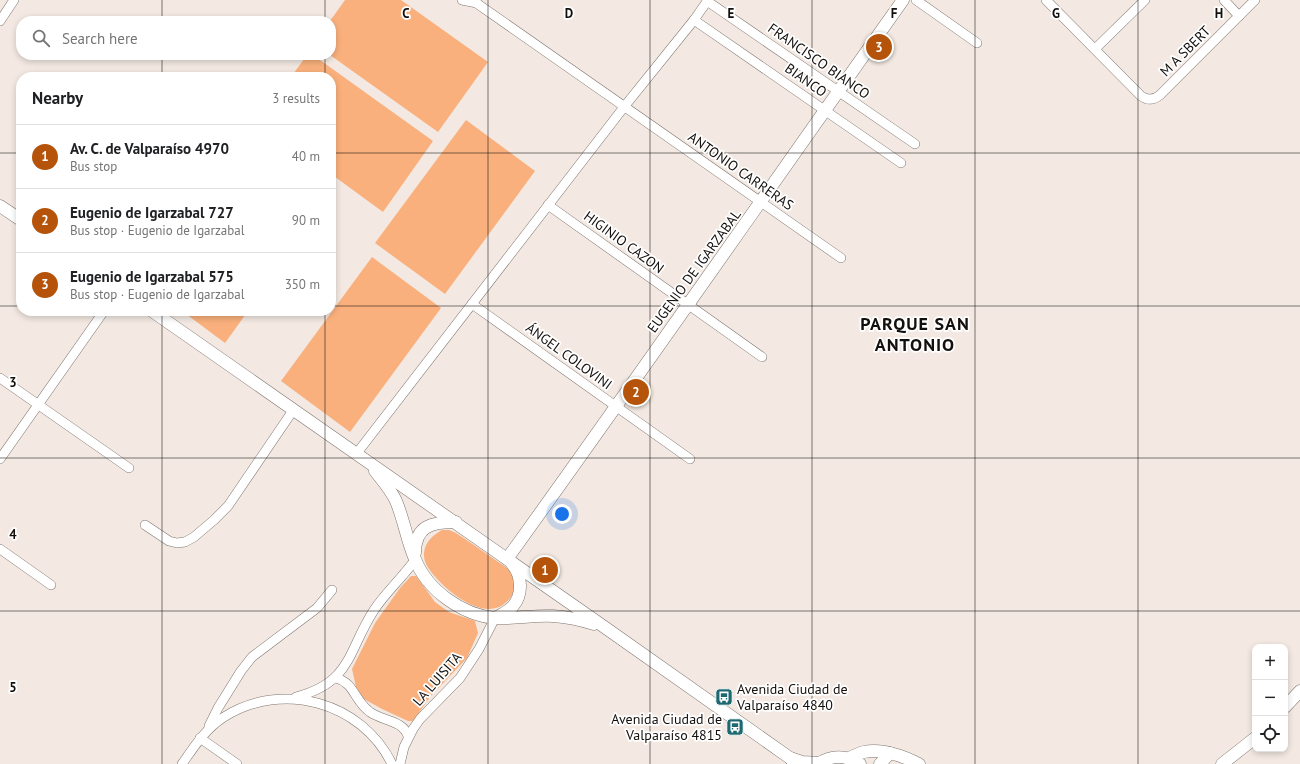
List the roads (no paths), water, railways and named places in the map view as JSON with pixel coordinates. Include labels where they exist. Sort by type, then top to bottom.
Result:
[{"type":"main road","name":"EUGENIO DE IGARZABAL","points":[[507,559],[903,0]]},
{"type":"main road","points":[[0,206],[16,217]]},
{"type":"main road","points":[[159,316],[456,522],[793,761],[819,763],[829,758],[839,756],[854,761],[863,752],[875,750],[902,756],[919,764]]},
{"type":"main road","points":[[361,456],[385,483],[396,501],[415,560],[424,575],[432,586],[448,600],[463,609],[476,614],[495,618],[551,616],[572,618],[600,625]]},
{"type":"main road","points":[[415,560],[416,542],[421,532],[428,526],[446,522],[456,522]]},
{"type":"main road","points":[[495,618],[513,607],[519,593],[520,582],[517,569],[507,559]]},
{"type":"main road","points":[[1288,704],[1300,691]]},
{"type":"main road","points":[[1222,764],[1252,740]]},
{"type":"main road","points":[[880,764],[890,753]]},
{"type":"street","points":[[0,21],[14,0]]},
{"type":"street","points":[[462,0],[475,2]]},
{"type":"street","points":[[916,0],[977,43]]},
{"type":"street","points":[[1046,0],[1095,49],[1145,0]]},
{"type":"street","points":[[1224,0],[1239,16]]},
{"type":"street","name":"M A SBERT","points":[[1095,49],[1141,96],[1149,100],[1156,98],[1255,0]]},
{"type":"street","points":[[361,456],[472,304],[708,1]]},
{"type":"street","name":"FRANCISCO BIANCO","points":[[708,1],[915,144]]},
{"type":"street","name":"ANTONIO CARRERAS","points":[[475,2],[841,258]]},
{"type":"street","name":"BIANCO","points":[[694,20],[901,163]]},
{"type":"street","name":"HIGINIO CAZON","points":[[548,205],[762,357]]},
{"type":"street","name":"ÁNGEL COLOVINI","points":[[472,304],[690,459]]},
{"type":"street","points":[[0,459],[100,316]]},
{"type":"street","points":[[0,378],[129,468]]},
{"type":"street","points":[[144,525],[177,543],[185,542],[194,537],[228,506],[294,409]]},
{"type":"street","points":[[0,549],[51,585]]},
{"type":"street","points":[[289,699],[312,692],[336,678],[348,662],[362,630],[375,609],[415,560]]},
{"type":"street","points":[[182,764],[203,734],[241,671],[252,657],[317,608],[332,590]]},
{"type":"street","name":"LA LUISITA","points":[[400,764],[408,736],[420,719],[460,678],[479,649],[495,618]]},
{"type":"street","points":[[336,678],[346,681],[362,706],[369,712],[399,724],[407,732],[408,736]]},
{"type":"street","points":[[324,686],[323,696],[330,707]]},
{"type":"street","points":[[203,734],[222,718],[249,704],[277,698],[304,700],[330,707],[357,721],[383,748],[392,764]]},
{"type":"street","points":[[203,734],[237,764]]},
{"type":"street","points":[[383,748],[393,752],[399,751],[404,747]]},
{"type":"place","name":"Eugenio de Igarzabal 575","points":[[879,47]]},
{"type":"place","name":"Eugenio de Igarzabal 727","points":[[636,392]]},
{"type":"place","name":"Av. C. de Valparaíso 4970","points":[[545,570]]},
{"type":"place","name":"Avenida Ciudad de Valparaíso 4840","points":[[724,697]]},
{"type":"place","name":"Avenida Ciudad de Valparaíso 4815","points":[[735,727]]},
{"type":"district","name":"PARQUE SAN ANTONIO","points":[[915,334]]}]
